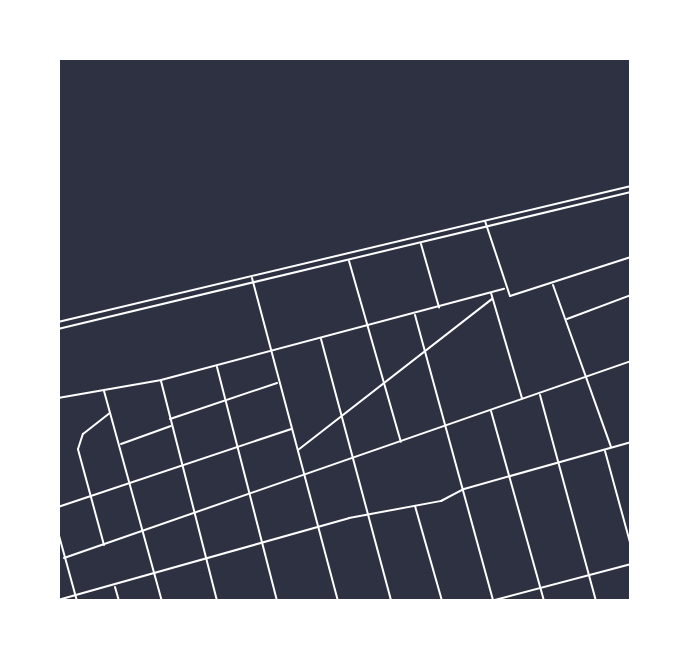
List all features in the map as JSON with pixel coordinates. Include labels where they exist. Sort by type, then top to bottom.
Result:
[{"type":"street","points":[[58,322],[631,186]]},
{"type":"street","points":[[58,329],[631,192]]},
{"type":"street","points":[[484,220],[504,289],[514,296],[631,257]]},
{"type":"street","points":[[421,242],[439,308]]},
{"type":"street","points":[[349,260],[401,442]]},
{"type":"street","points":[[252,277],[338,601]]},
{"type":"street","points":[[553,284],[611,447]]},
{"type":"street","points":[[203,289],[205,294]]},
{"type":"street","points":[[58,398],[161,380],[504,289]]},
{"type":"street","points":[[491,292],[523,399]]},
{"type":"street","points":[[566,319],[631,295]]},
{"type":"street","points":[[298,450],[492,299]]},
{"type":"street","points":[[127,306],[128,312]]},
{"type":"street","points":[[415,314],[492,601],[631,564]]},
{"type":"street","points":[[321,338],[391,601]]},
{"type":"street","points":[[64,558],[446,428],[631,361]]},
{"type":"street","points":[[217,365],[277,601]]},
{"type":"street","points":[[161,380],[217,601]]},
{"type":"street","points":[[170,419],[278,382]]},
{"type":"street","points":[[104,391],[162,601]]},
{"type":"street","points":[[540,394],[596,601]]},
{"type":"street","points":[[491,411],[544,601]]},
{"type":"street","points":[[104,545],[79,442],[110,412]]},
{"type":"street","points":[[119,444],[172,426]]},
{"type":"street","points":[[58,507],[291,429]]},
{"type":"street","points":[[58,600],[77,599],[205,558],[367,514],[441,501],[464,489],[631,442]]},
{"type":"street","points":[[604,450],[631,546]]},
{"type":"street","points":[[415,505],[442,601]]},
{"type":"street","points":[[58,532],[77,599]]},
{"type":"street","points":[[115,586],[119,601]]},
{"type":"street","points":[[626,601],[631,600]]}]
